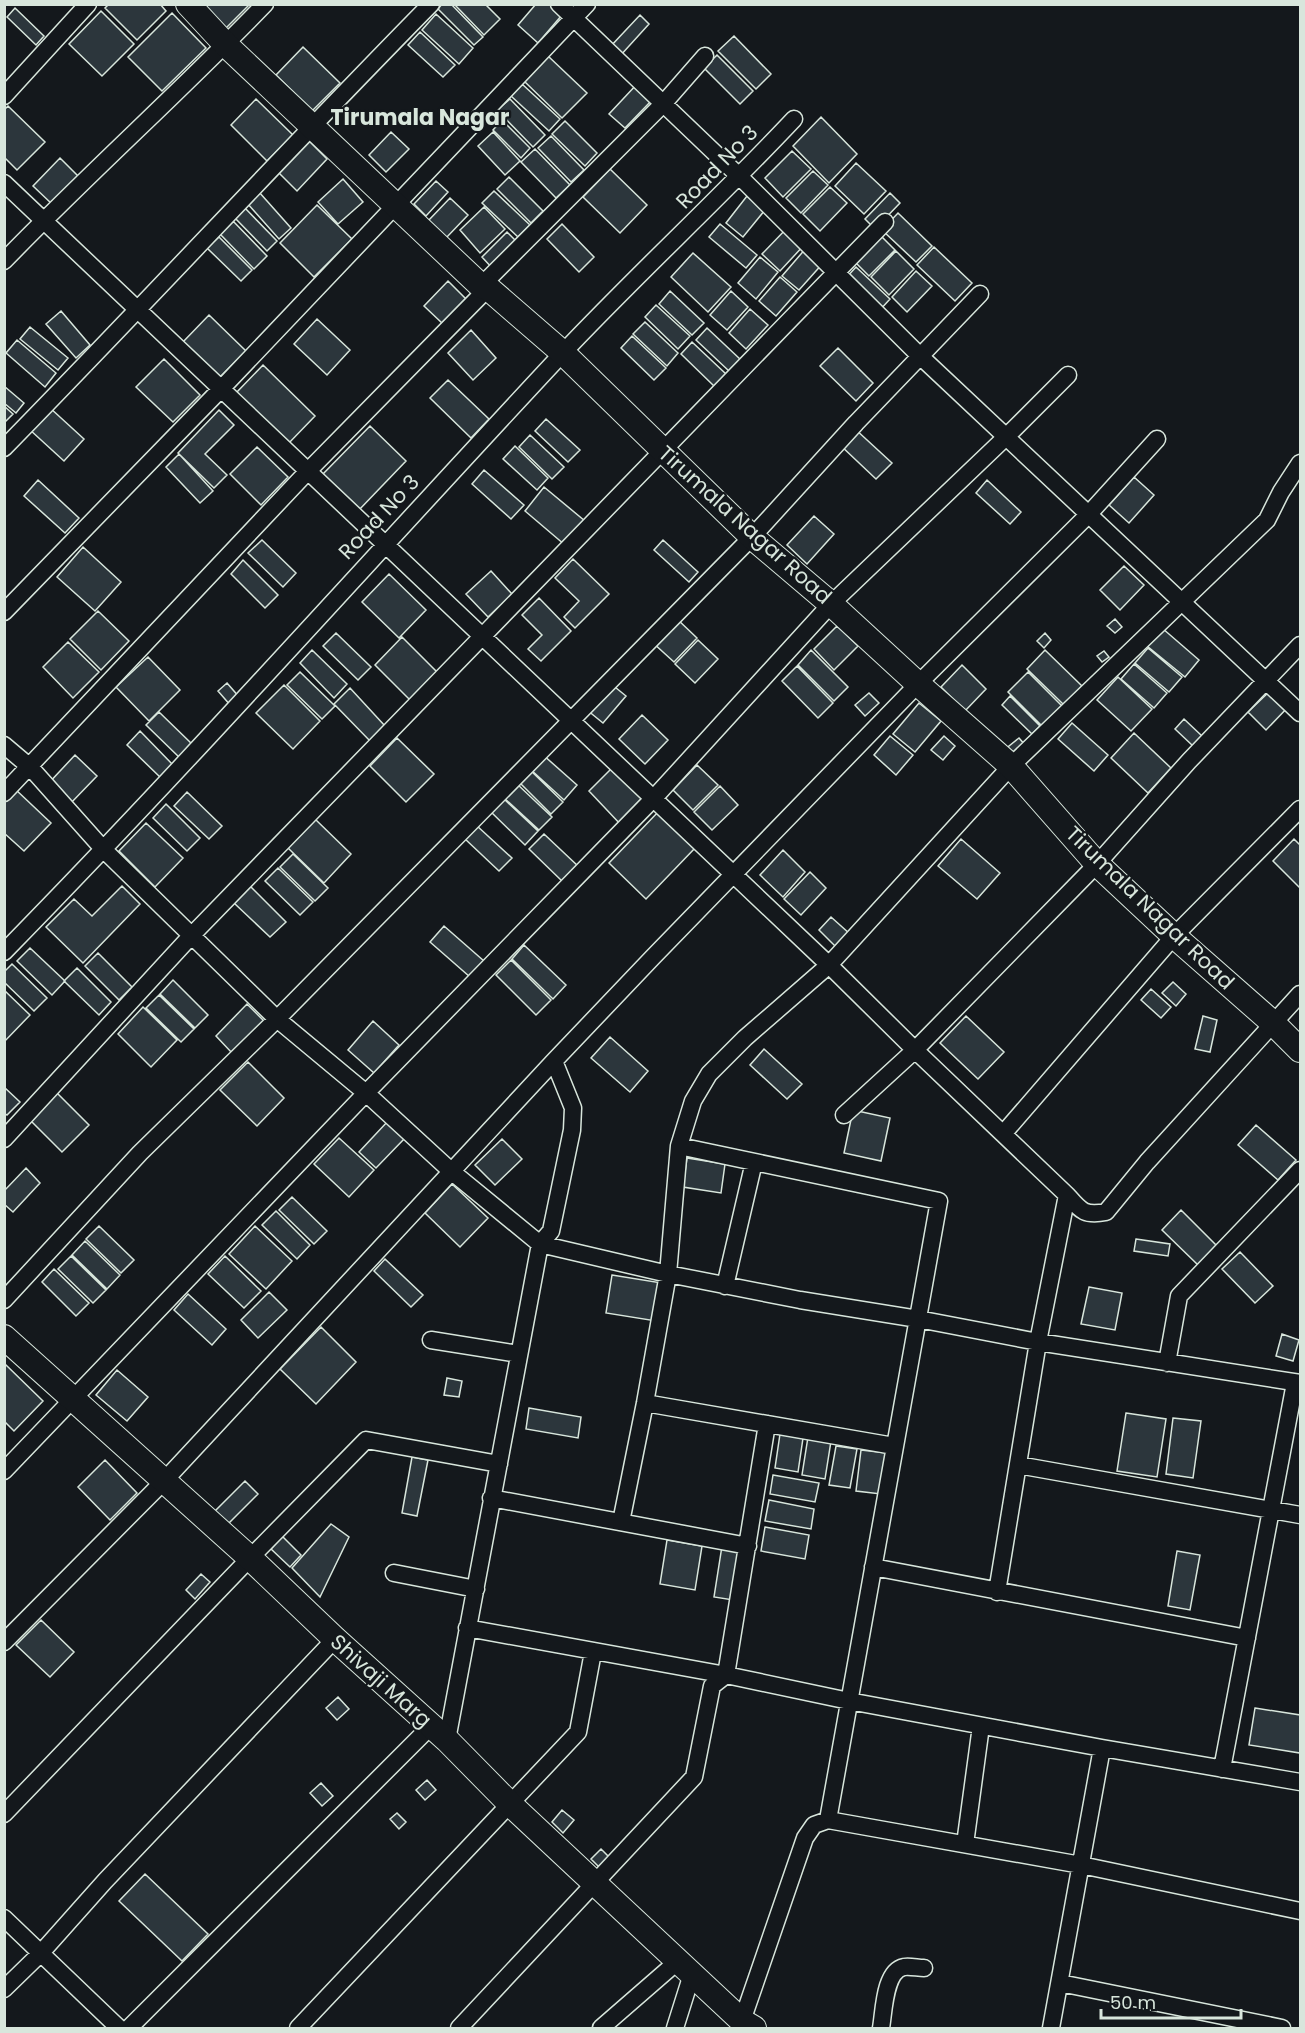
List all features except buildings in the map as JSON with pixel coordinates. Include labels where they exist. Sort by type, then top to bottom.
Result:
[{"type":"street","points":[[4,96],[88,4]]},
{"type":"street","name":"Tirumala Nagar Road","points":[[188,4],[226,45],[485,287],[563,353],[752,537],[831,604],[1011,766],[1097,864],[1300,1050]]},
{"type":"street","points":[[4,261],[226,45],[265,4]]},
{"type":"street","points":[[4,448],[138,310],[312,124],[431,4]]},
{"type":"street","points":[[559,4],[740,177],[920,356],[1300,713]]},
{"type":"street","points":[[4,612],[221,389],[587,4]]},
{"type":"street","points":[[4,793],[308,471],[663,104],[705,56]]},
{"type":"street","name":"Road No 3","points":[[4,952],[105,850],[384,544],[563,353],[740,177],[794,119]]},
{"type":"street","points":[[4,183],[829,965],[1081,1210],[1092,1215],[1106,1212],[1147,1162],[1300,994]]},
{"type":"street","points":[[4,1139],[191,936],[885,222]]},
{"type":"street","points":[[4,1300],[141,1153],[277,1019],[752,537],[980,294]]},
{"type":"street","points":[[4,1471],[366,1093],[653,800],[831,604],[1068,375]]},
{"type":"street","points":[[4,1642],[164,1481],[554,1061],[918,684],[1088,515],[1157,439]]},
{"type":"street","points":[[621,1522],[668,1274],[679,1146],[693,1101],[709,1074],[745,1038],[829,965],[1011,766],[1267,520],[1281,492],[1300,463]]},
{"type":"street","points":[[843,1115],[915,1050],[1097,864],[1189,761],[1300,645]]},
{"type":"street","points":[[4,746],[30,767],[105,850],[277,1019],[366,1093],[451,1171],[540,1244],[724,1286],[1038,1342],[1298,1383],[1270,1510],[1222,1769]]},
{"type":"street","points":[[1003,1134],[1174,936],[1300,809]]},
{"type":"street","points":[[129,2028],[439,1733],[476,1589],[491,1498],[540,1244],[551,1231],[572,1130],[573,1108],[554,1061]]},
{"type":"street","points":[[679,1146],[939,1201],[828,1820]]},
{"type":"street","points":[[724,1286],[754,1162]]},
{"type":"street","points":[[1167,1363],[1179,1296],[1300,1170]]},
{"type":"street","points":[[997,1592],[1038,1342],[1067,1195]]},
{"type":"street","name":"Shivaji Marg","points":[[4,1337],[250,1558],[748,2025]]},
{"type":"street","points":[[431,1340],[519,1354]]},
{"type":"street","points":[[645,1403],[894,1446]]},
{"type":"street","points":[[459,2028],[694,1777],[712,1686],[726,1675],[767,1424]]},
{"type":"street","points":[[4,1814],[366,1440],[499,1464]]},
{"type":"street","points":[[1018,1465],[1300,1515]]},
{"type":"street","points":[[491,1498],[748,1546]]},
{"type":"street","points":[[873,1567],[1247,1638]]},
{"type":"street","points":[[394,1573],[476,1589]]},
{"type":"street","points":[[467,1628],[726,1675],[849,1701],[1102,1748],[1300,1782]]},
{"type":"street","points":[[4,1989],[40,1954],[105,1881],[335,1639]]},
{"type":"street","points":[[298,2028],[578,1732],[593,1652]]},
{"type":"street","points":[[965,1844],[981,1725]]},
{"type":"street","points":[[1051,2028],[1102,1748]]},
{"type":"street","points":[[748,2025],[805,1838],[814,1825],[828,1820],[1081,1865],[1300,1911]]},
{"type":"street","points":[[4,1918],[119,2028]]},
{"type":"street","points":[[601,2028],[685,1967]]},
{"type":"street","points":[[675,2028],[685,1967]]},
{"type":"street","points":[[881,2028],[889,1981],[894,1973],[904,1967],[924,1968]]},
{"type":"street","points":[[1060,1983],[1282,2028]]},
{"type":"district","name":"Tirumala Nagar","points":[[420,117]]}]
